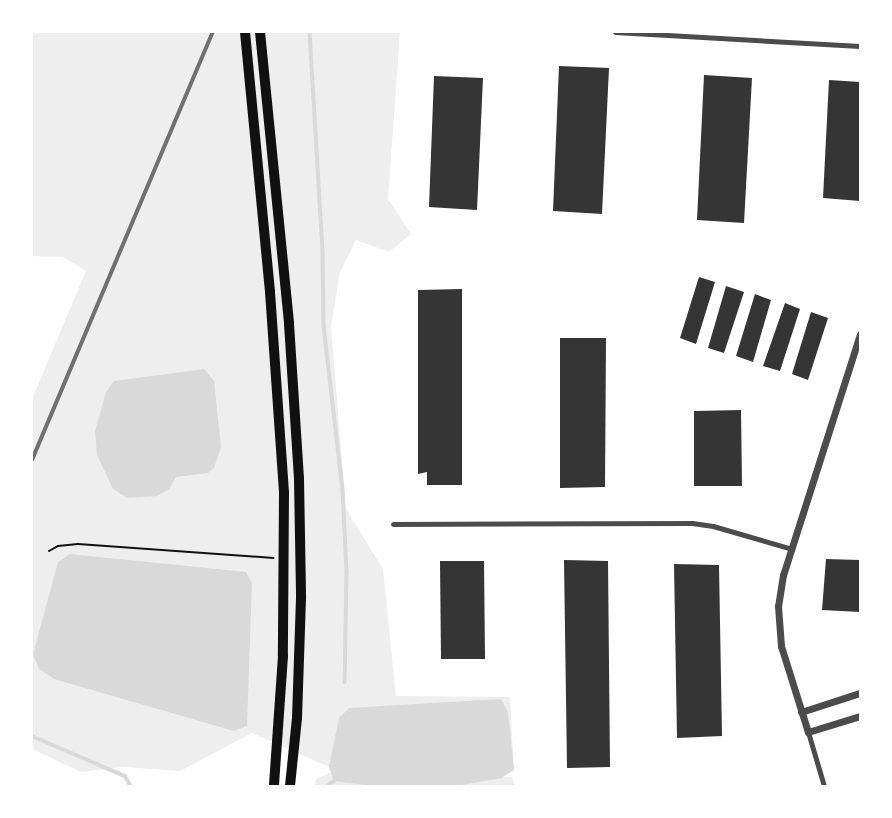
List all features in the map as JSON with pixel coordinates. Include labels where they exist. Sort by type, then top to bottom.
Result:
[{"type":"highway","points":[[245,32],[271,292],[284,493],[283,656],[274,786]]},
{"type":"highway","points":[[260,34],[289,324],[299,479],[297,719],[290,786]]},
{"type":"street","points":[[615,32],[860,46]]},
{"type":"street","points":[[824,786],[778,627],[780,587],[860,334]]},
{"type":"street","points":[[393,524],[692,523],[713,526],[792,550]]},
{"type":"street","points":[[801,712],[860,693]]},
{"type":"street","points":[[808,732],[860,716]]},
{"type":"path","points":[[49,551],[58,546],[78,544],[262,558]]},
{"type":"shaded area","points":[[32,32],[400,32],[388,199],[411,234],[389,252],[356,240],[340,272],[331,327],[346,509],[383,569],[396,696],[510,697],[514,772],[486,777],[512,777],[515,786],[315,786],[316,779],[336,770],[252,733],[180,771],[123,767],[81,772],[32,749],[32,399],[86,271],[63,257],[32,256]]},
{"type":"shaded area","points":[[204,369],[214,381],[221,447],[214,468],[208,473],[176,477],[169,489],[157,496],[127,498],[113,489],[97,455],[95,431],[106,392],[114,381]]},
{"type":"shaded area","points":[[70,554],[246,572],[252,583],[247,726],[234,731],[54,679],[39,669],[33,654],[58,562]]},
{"type":"shaded area","points":[[501,699],[508,712],[514,769],[502,778],[456,786],[372,786],[334,781],[329,767],[339,718],[349,708]]},
{"type":"building","points":[[559,66],[609,68],[602,214],[553,211]]},
{"type":"building","points":[[704,75],[752,78],[744,223],[697,220]]},
{"type":"building","points":[[434,76],[483,78],[477,210],[429,207]]},
{"type":"building","points":[[829,80],[860,82],[860,201],[823,198]]},
{"type":"building","points":[[699,277],[715,282],[696,344],[680,338]]},
{"type":"building","points":[[726,286],[744,292],[724,353],[708,348]]},
{"type":"building","points":[[462,289],[462,485],[427,485],[427,472],[418,474],[418,290]]},
{"type":"building","points":[[755,294],[771,300],[753,362],[736,356]]},
{"type":"building","points":[[785,303],[800,309],[780,371],[763,366]]},
{"type":"building","points":[[811,312],[828,318],[808,380],[792,374]]},
{"type":"building","points":[[560,338],[606,338],[605,487],[560,488]]},
{"type":"building","points":[[741,410],[742,486],[694,486],[694,411]]},
{"type":"building","points":[[826,559],[860,560],[860,612],[822,610]]},
{"type":"building","points":[[564,560],[608,561],[610,767],[567,768]]},
{"type":"building","points":[[440,561],[484,561],[485,659],[441,659]]},
{"type":"building","points":[[674,564],[719,565],[722,736],[677,738]]},
{"type":"waterway","points":[[310,32],[323,254],[324,326],[343,490],[347,572],[345,682]]},
{"type":"waterway","points":[[32,736],[125,776],[131,786]]},
{"type":"waterway","points":[[327,786],[334,781]]},
{"type":"railway","points":[[32,460],[213,32]]}]
